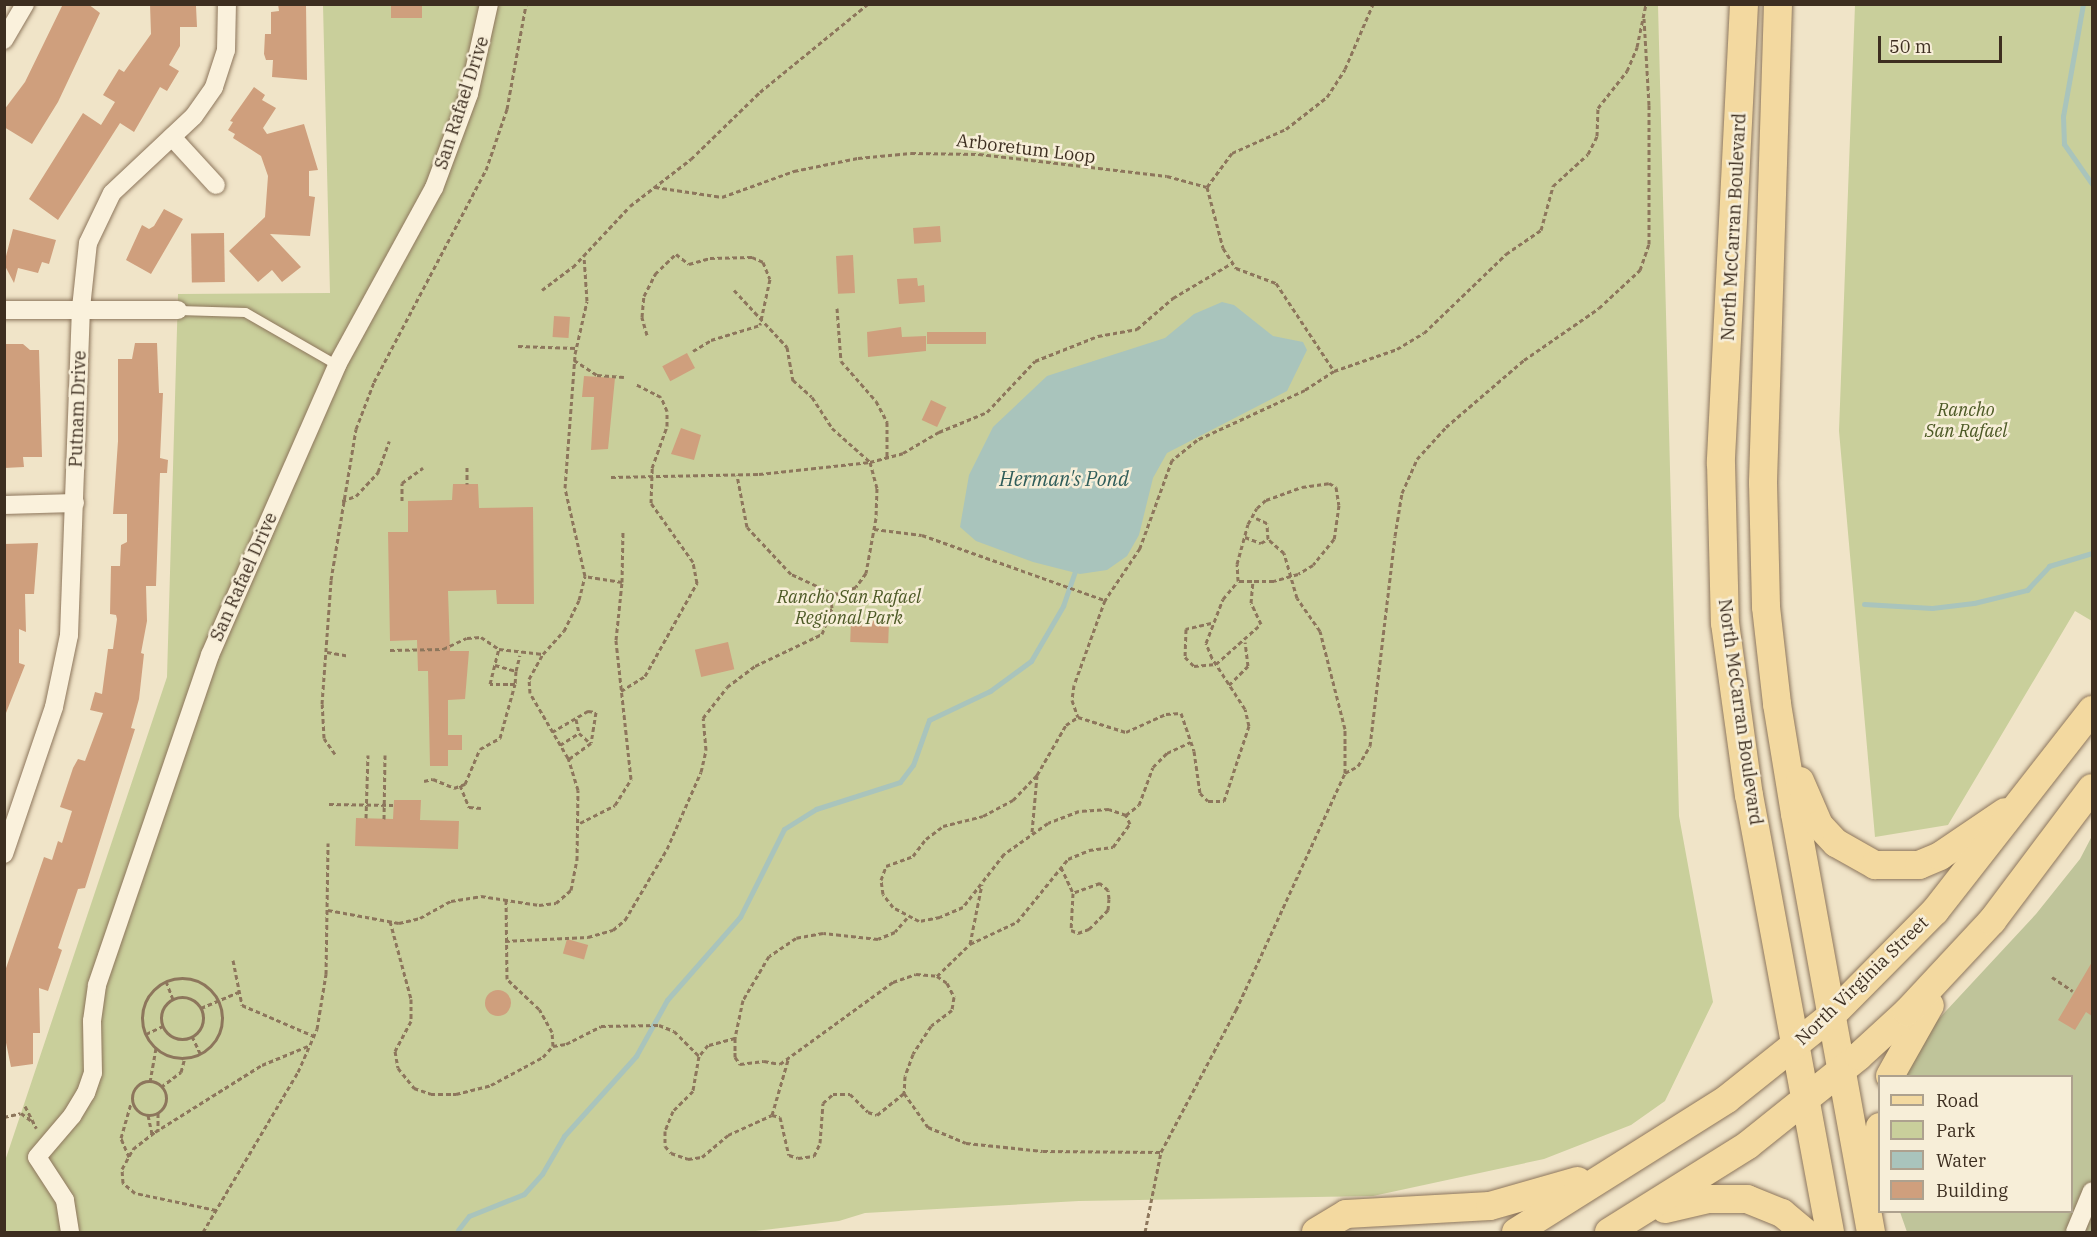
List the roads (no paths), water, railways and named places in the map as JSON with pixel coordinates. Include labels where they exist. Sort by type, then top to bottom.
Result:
[{"type":"main road","name":"North McCarran Boulevard","points":[[1744,4],[1721,463],[1721,563],[1742,750],[1805,1102],[1815,1228]]},
{"type":"main road","name":"North McCarran Boulevard","points":[[1778,4],[1763,483],[1766,607],[1776,704],[1840,1071],[1878,1219]]},
{"type":"main road","points":[[1776,704],[1802,789],[1820,825],[1836,843],[1875,865],[1919,865],[1940,856],[2028,795]]},
{"type":"main road","name":"North Virginia Street","points":[[1516,1233],[1726,1100],[1831,1016],[1935,911],[2028,795],[2092,710]]},
{"type":"main road","points":[[1609,1233],[1712,1170],[1805,1102],[1840,1071],[1957,960],[2028,878],[2092,788]]},
{"type":"main road","points":[[1891,1075],[1908,1039],[1957,960]]},
{"type":"main road","points":[[1316,1232],[1346,1214],[1490,1206],[1620,1168]]},
{"type":"main road","points":[[1637,1217],[1727,1197],[1766,1204],[1815,1228]]},
{"type":"street","points":[[4,40],[25,4]]},
{"type":"street","name":"Putnam Drive","points":[[4,855],[63,672],[73,580],[81,308],[88,243],[99,214],[112,193],[194,116],[214,87],[226,50],[227,4]]},
{"type":"street","name":"San Rafael Drive","points":[[70,1233],[65,1200],[37,1157],[72,1116],[86,1093],[93,1073],[92,1021],[97,986],[192,706],[219,634],[337,365],[442,168],[469,93],[489,4]]},
{"type":"street","points":[[172,137],[216,185]]},
{"type":"street","points":[[4,310],[81,308],[178,310]]},
{"type":"street","points":[[4,505],[75,503]]},
{"type":"street","points":[[2081,1232],[2092,1191]]},
{"type":"lane","points":[[178,310],[245,312],[337,365]]},
{"type":"water","name":"Herman's Pond","points":[[1222,302],[1234,305],[1273,336],[1303,342],[1307,350],[1287,391],[1167,453],[1153,478],[1139,535],[1127,556],[1107,570],[1080,574],[1033,562],[976,541],[960,527],[969,475],[993,427],[1047,376],[1165,338],[1194,314]]},
{"type":"waterway","points":[[2083,4],[2063,116],[2064,144],[2092,184]]},
{"type":"waterway","points":[[1864,604],[1932,608],[1974,603],[2027,590],[2049,566],[2092,553]]},
{"type":"waterway","points":[[458,1230],[469,1216],[524,1194],[542,1174],[564,1136],[636,1056],[667,1000],[740,917],[784,829],[816,809],[900,782],[913,765],[929,720],[990,691],[1031,661],[1063,606],[1075,572]]},
{"type":"park label","name":"Rancho San Rafael","points":[[1966,421]]},
{"type":"park label","name":"Rancho San Rafael Regional Park","points":[[849,608]]}]
